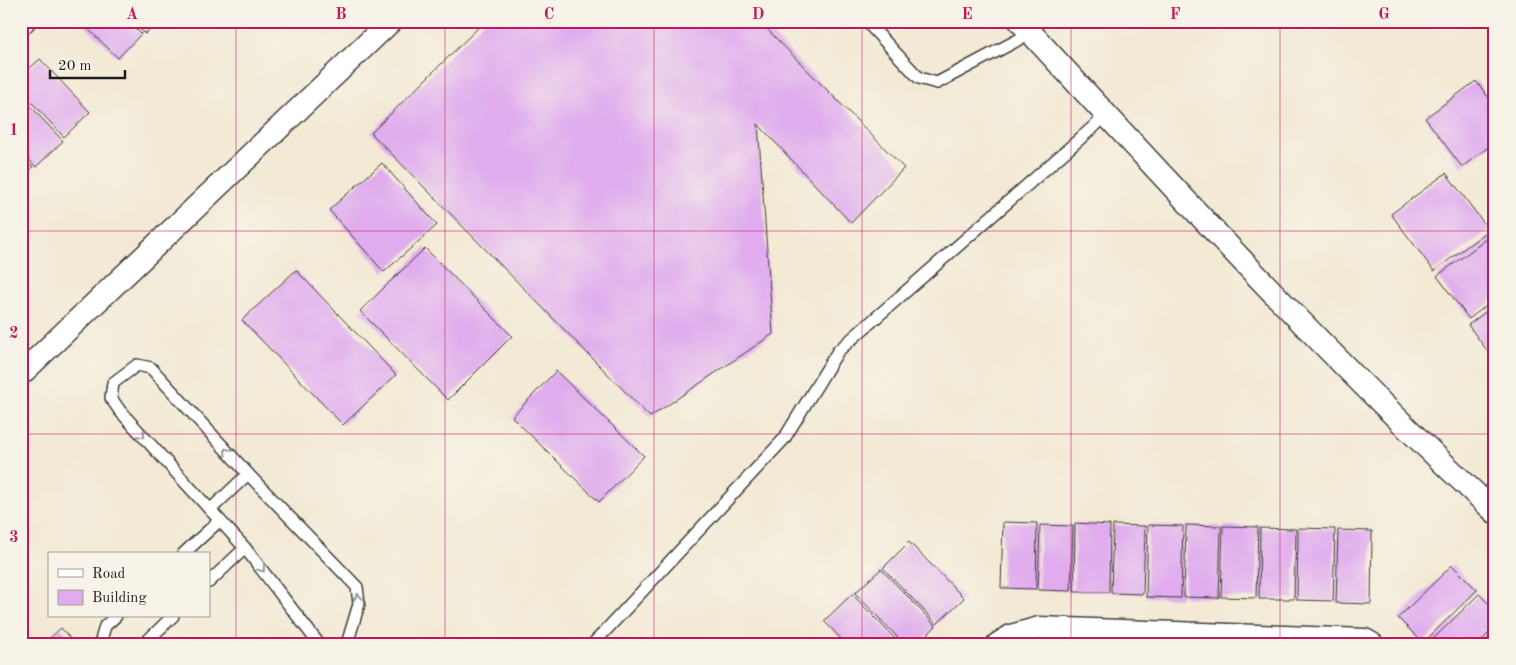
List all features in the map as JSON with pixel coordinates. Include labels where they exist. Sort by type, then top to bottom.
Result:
[{"type":"street","points":[[21,24],[24,21]]},
{"type":"street","points":[[21,374],[391,21]]},
{"type":"street","points":[[1026,27],[1221,240],[1412,435],[1495,512]]},
{"type":"street","points":[[998,644],[1011,636],[1039,628],[1164,638],[1367,642]]},
{"type":"lane","points":[[866,21],[919,78],[937,83],[1026,27]]},
{"type":"lane","points":[[593,644],[784,438],[838,351],[1107,115]]},
{"type":"lane","points":[[319,644],[245,548],[120,411],[111,398],[113,383],[137,365],[151,368],[248,474],[357,587],[359,604],[347,644]]},
{"type":"lane","points":[[210,510],[248,474]]},
{"type":"lane","points":[[185,552],[219,521]]},
{"type":"lane","points":[[210,581],[245,548]]},
{"type":"lane","points":[[100,644],[105,626],[114,618]]},
{"type":"lane","points":[[144,644],[171,618]]},
{"type":"building","points":[[80,21],[128,21],[141,34],[118,58]]},
{"type":"building","points":[[132,21],[158,21],[145,34]]},
{"type":"building","points":[[485,21],[759,21],[904,168],[851,223],[758,124],[773,334],[650,417],[371,133]]},
{"type":"building","points":[[40,59],[90,112],[64,137],[21,91],[21,76]]},
{"type":"building","points":[[1476,81],[1495,106],[1495,142],[1462,167],[1425,118]]},
{"type":"building","points":[[21,96],[63,141],[36,167],[21,151]]},
{"type":"building","points":[[21,155],[33,167],[21,178]]},
{"type":"building","points":[[382,163],[437,225],[384,272],[329,210]]},
{"type":"building","points":[[1446,173],[1489,230],[1434,271],[1391,214]]},
{"type":"building","points":[[1495,233],[1495,299],[1469,319],[1437,276]]},
{"type":"building","points":[[425,248],[512,336],[448,400],[360,311]]},
{"type":"building","points":[[296,270],[396,375],[343,425],[242,320]]},
{"type":"building","points":[[1495,305],[1495,361],[1468,325]]},
{"type":"building","points":[[556,371],[644,456],[599,502],[512,417]]},
{"type":"building","points":[[1003,522],[1037,523],[1036,589],[1001,588]]},
{"type":"building","points":[[1075,523],[1110,525],[1109,592],[1074,592]]},
{"type":"building","points":[[1040,525],[1073,526],[1071,591],[1038,590]]},
{"type":"building","points":[[1113,525],[1145,526],[1143,594],[1111,593]]},
{"type":"building","points":[[1148,525],[1183,526],[1181,598],[1146,597]]},
{"type":"building","points":[[1186,525],[1221,526],[1219,598],[1184,597]]},
{"type":"building","points":[[1223,526],[1258,527],[1256,598],[1221,597]]},
{"type":"building","points":[[1260,528],[1296,529],[1294,599],[1259,599]]},
{"type":"building","points":[[1298,528],[1335,529],[1333,601],[1297,600]]},
{"type":"building","points":[[1338,530],[1372,531],[1371,604],[1336,603]]},
{"type":"building","points":[[909,542],[964,598],[937,624],[883,568]]},
{"type":"building","points":[[1452,565],[1477,590],[1423,643],[1398,618]]},
{"type":"building","points":[[881,569],[936,626],[918,644],[904,644],[855,593]]},
{"type":"building","points":[[852,594],[900,644],[846,644],[824,621]]},
{"type":"building","points":[[1479,594],[1495,610],[1495,627],[1478,644],[1428,644]]},
{"type":"building","points":[[61,628],[75,644],[43,644]]},
{"type":"building","points":[[1495,632],[1495,644],[1482,644]]}]
